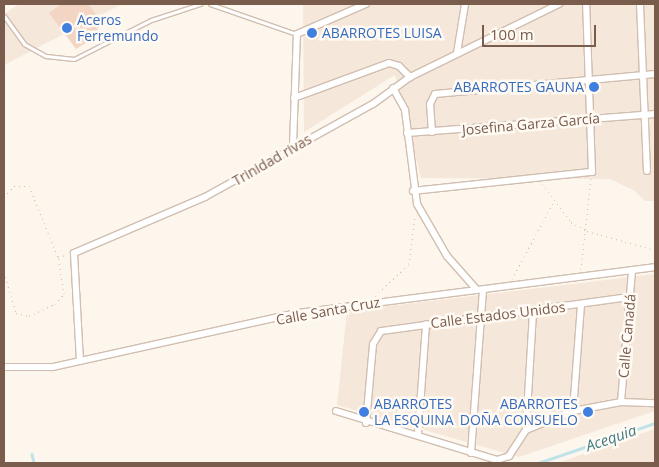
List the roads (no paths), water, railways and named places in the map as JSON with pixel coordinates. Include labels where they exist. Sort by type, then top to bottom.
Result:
[{"type":"street","points":[[293,146],[297,34],[366,4]]},
{"type":"street","points":[[457,53],[465,4]]},
{"type":"street","name":"Trinidad rivas","points":[[80,361],[74,253],[205,197],[293,146],[373,104],[410,77],[559,4]]},
{"type":"street","points":[[413,191],[592,172],[591,79],[586,4]]},
{"type":"street","points":[[640,4],[646,76],[647,172]]},
{"type":"street","points":[[294,98],[389,63],[400,66],[410,77]]},
{"type":"street","points":[[432,132],[430,104],[435,94],[655,74]]},
{"type":"street","points":[[393,88],[405,110],[416,204],[447,256],[480,290],[484,317],[471,453]]},
{"type":"street","name":"Josefina Garza García","points":[[407,133],[655,114]]},
{"type":"street","name":"Calle Santa Cruz","points":[[4,367],[53,367],[297,314],[367,303],[655,267]]},
{"type":"street","name":"Calle Canadá","points":[[621,402],[632,270]]},
{"type":"street","name":"Calle Estados Unidos","points":[[366,423],[373,344],[376,336],[387,328],[630,297]]},
{"type":"street","points":[[574,412],[581,304]]},
{"type":"street","points":[[336,411],[366,423],[418,434],[492,460],[509,456],[526,430],[533,310]]},
{"type":"street","points":[[418,434],[426,324]]},
{"type":"street","points":[[526,430],[574,412],[621,402],[655,402]]},
{"type":"lane","points":[[4,16],[24,44],[59,58],[89,54],[151,20],[200,4]]},
{"type":"lane","points":[[210,4],[297,34]]},
{"type":"waterway","name":"Acequia","points":[[538,463],[655,423]]},
{"type":"waterway","name":"Acequia","points":[[32,454],[34,463]]},
{"type":"place","name":"Aceros Ferremundo","points":[[67,28]]},
{"type":"place","name":"ABARROTES LUISA","points":[[312,33]]},
{"type":"place","name":"ABARROTES GAUNA","points":[[594,87]]},
{"type":"place","name":"ABARROTES LA ESQUINA","points":[[364,412]]},
{"type":"place","name":"ABARROTES DOÑA CONSUELO","points":[[588,412]]}]
